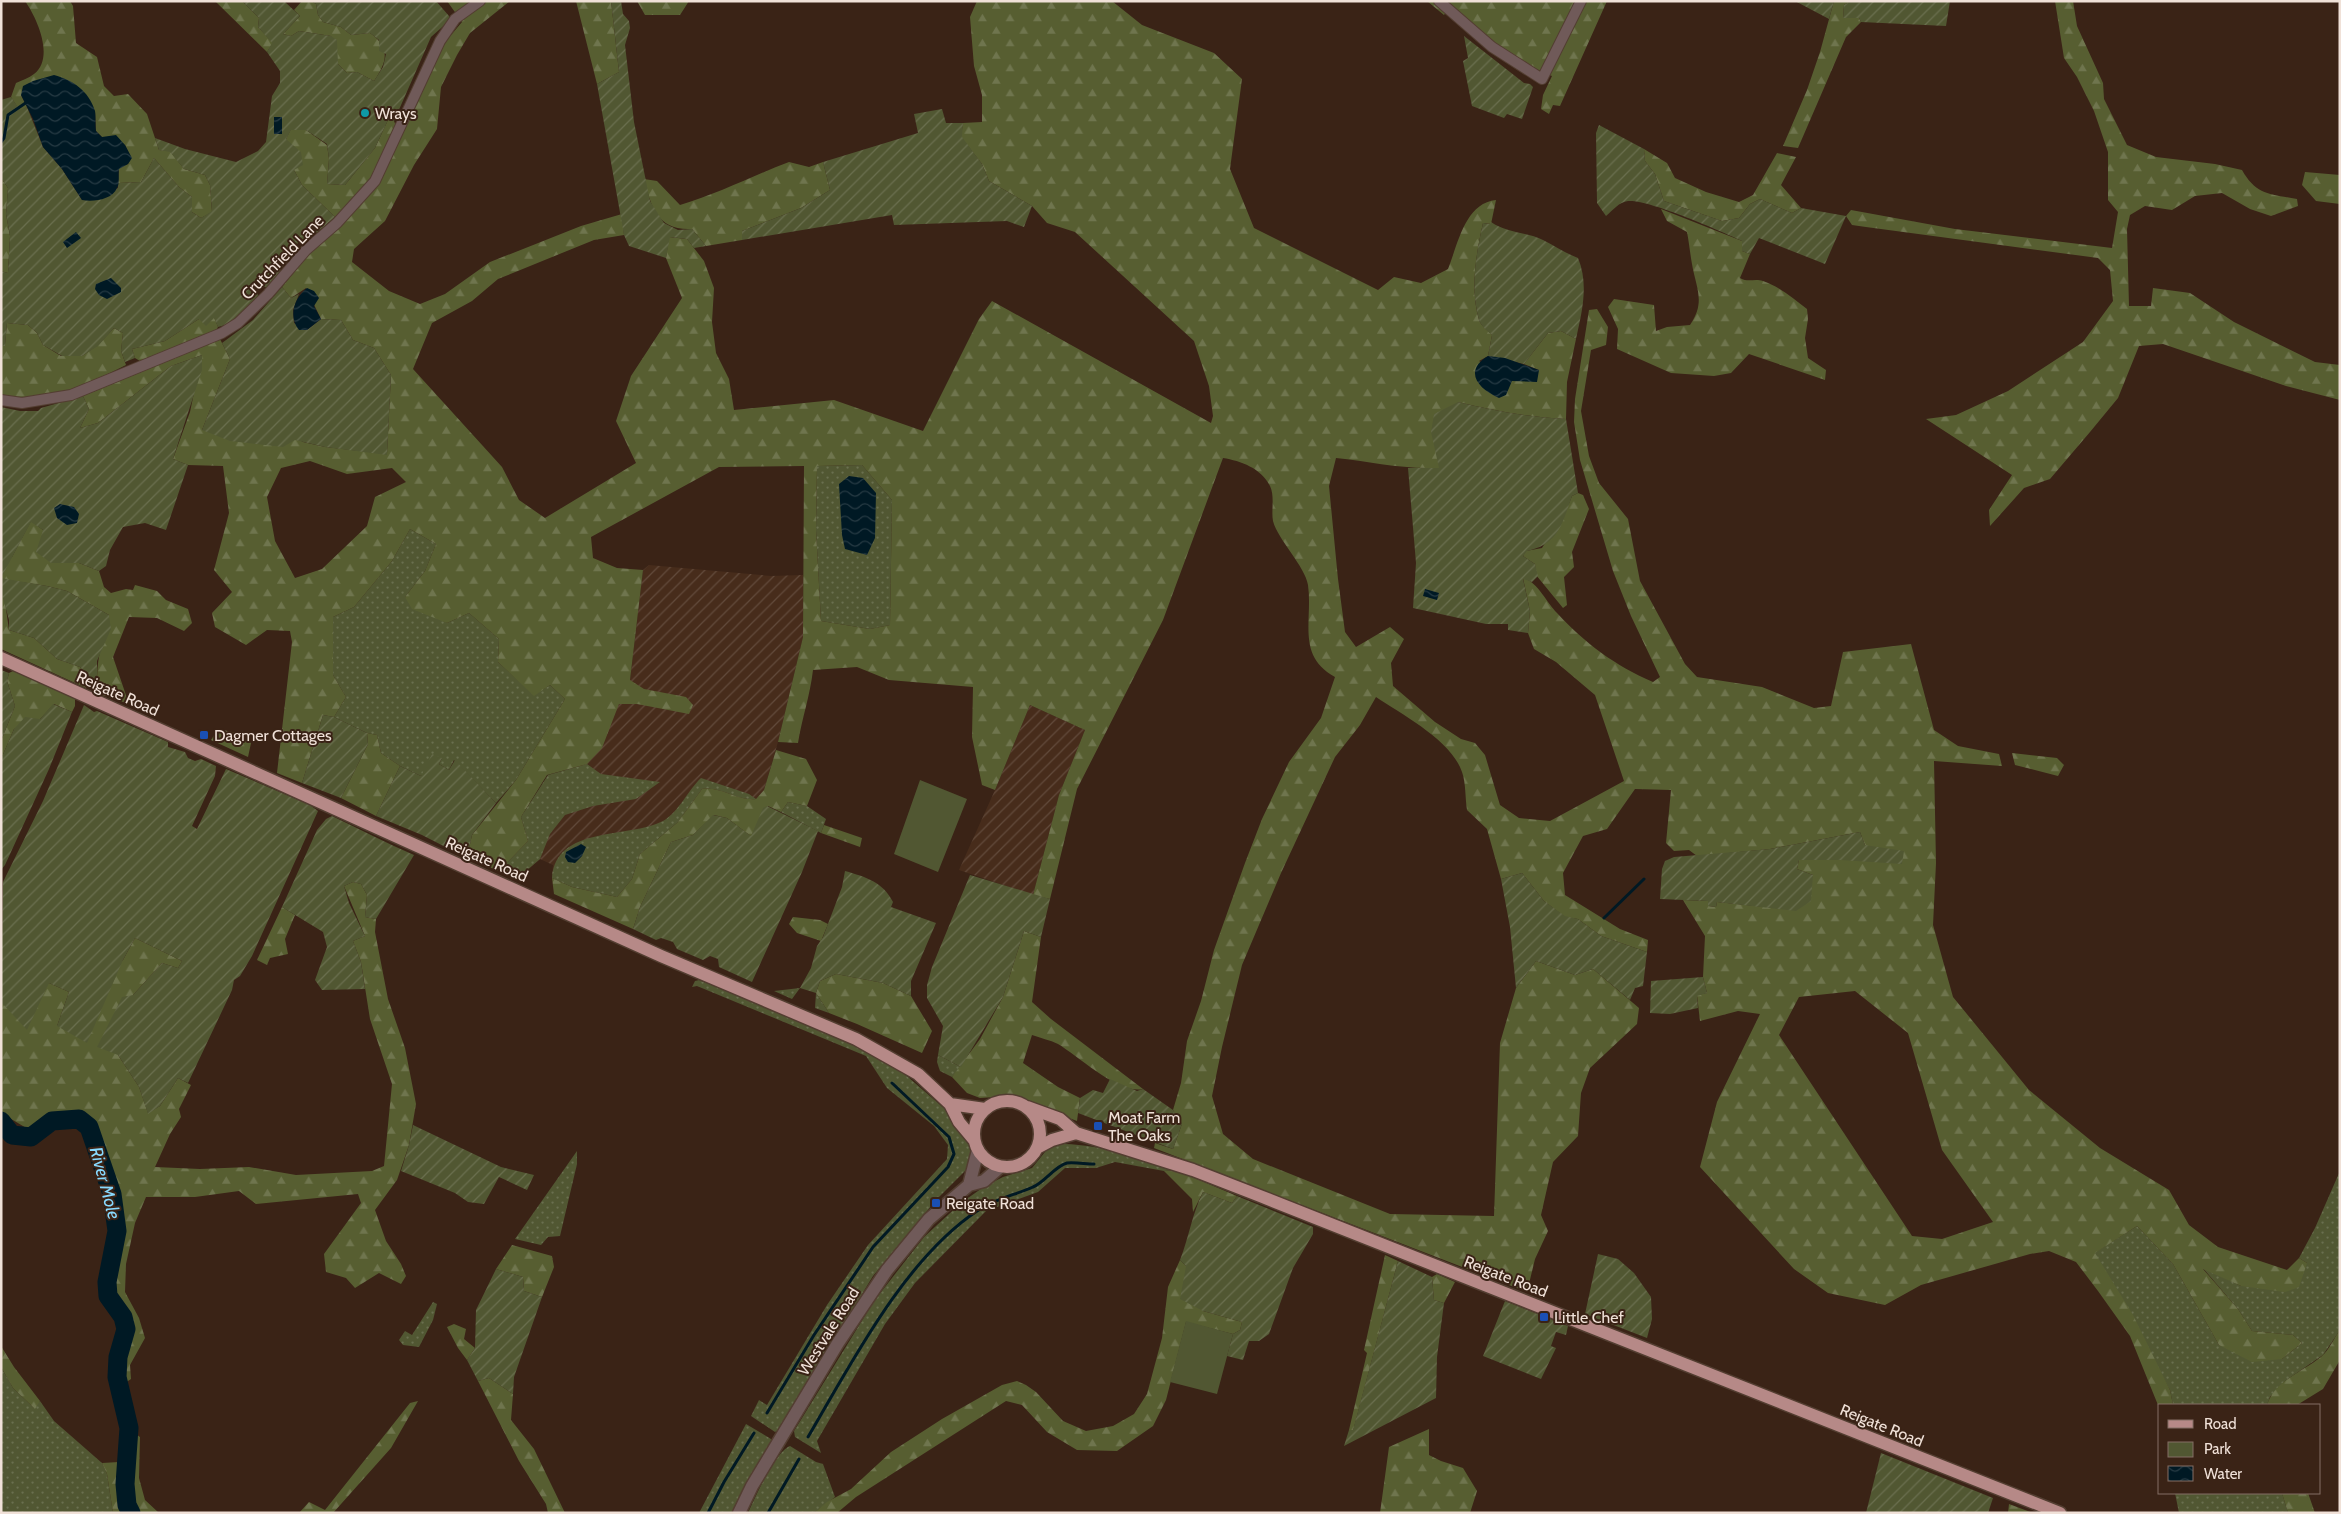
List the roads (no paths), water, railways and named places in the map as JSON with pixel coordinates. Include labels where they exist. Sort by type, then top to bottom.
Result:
[{"type":"main road","name":"Reigate Road","points":[[1,658],[660,956],[856,1039],[918,1074],[950,1104],[976,1145]]},
{"type":"main road","points":[[1006,1101],[1016,1102],[1026,1107],[1034,1116],[1039,1126],[1040,1137],[1037,1148],[1031,1157],[1022,1164],[1011,1167],[1000,1167],[984,1158],[976,1145],[974,1129],[978,1118],[985,1109],[994,1103],[1006,1101]]},
{"type":"main road","points":[[950,1104],[985,1109]]},
{"type":"main road","name":"Reigate Road","points":[[1026,1107],[1060,1119],[1076,1132],[1193,1170],[2060,1513]]},
{"type":"main road","points":[[1037,1148],[1052,1140],[1076,1132]]},
{"type":"street","name":"Crutchfield Lane","points":[[1,400],[22,403],[71,395],[222,333],[238,323],[268,294],[306,250],[337,224],[375,181],[440,41],[455,19],[480,1]]},
{"type":"street","points":[[1439,1],[1492,46],[1542,79],[1581,1]]},
{"type":"street","points":[[969,1185],[976,1145]]},
{"type":"street","name":"Westvale Road","points":[[739,1513],[752,1486],[838,1343],[887,1270],[929,1219],[969,1185],[984,1181],[1000,1167]]},
{"type":"water","points":[[54,75],[74,83],[84,92],[95,111],[96,131],[102,137],[116,135],[125,145],[132,158],[128,164],[119,169],[118,186],[115,192],[107,198],[91,201],[82,200],[62,169],[43,147],[33,119],[21,95],[23,86]]},
{"type":"water","points":[[274,117],[282,117],[282,134],[274,134]]},
{"type":"water","points":[[76,232],[81,238],[67,248],[63,242]]},
{"type":"water","points":[[111,278],[121,288],[121,292],[107,299],[99,295],[95,289],[96,284]]},
{"type":"water","points":[[307,288],[314,291],[319,298],[314,306],[321,319],[307,330],[299,330],[294,319],[294,308],[302,292]]},
{"type":"water","points":[[1488,356],[1505,358],[1539,370],[1537,382],[1512,381],[1506,395],[1499,398],[1491,394],[1480,385],[1475,374],[1480,362]]},
{"type":"water","points":[[849,476],[863,478],[876,493],[875,538],[867,555],[845,549],[842,535],[839,484]]},
{"type":"water","points":[[60,504],[74,507],[79,514],[77,523],[67,525],[57,518],[54,508]]},
{"type":"water","points":[[1425,589],[1439,593],[1437,600],[1423,596]]},
{"type":"water","points":[[581,844],[586,847],[582,856],[575,863],[568,862],[565,857],[566,852]]},
{"type":"waterway","points":[[1,142],[4,138],[8,115],[27,102]]},
{"type":"waterway","points":[[1604,918],[1644,879]]},
{"type":"waterway","points":[[767,1413],[814,1335],[873,1247],[948,1167],[954,1154],[949,1137],[892,1083]]},
{"type":"waterway","name":"River Mole","points":[[1,1121],[12,1135],[31,1137],[52,1121],[79,1119],[89,1127],[112,1194],[117,1231],[107,1282],[108,1296],[123,1317],[126,1329],[118,1357],[117,1377],[129,1428],[125,1484],[127,1505],[131,1513]]},
{"type":"waterway","points":[[808,1437],[882,1314],[926,1256],[951,1232],[977,1211],[997,1200],[1037,1185],[1067,1163],[1094,1164]]},
{"type":"waterway","points":[[708,1513],[724,1482],[754,1433]]},
{"type":"waterway","points":[[768,1513],[799,1459]]},
{"type":"place","name":"Wrays","points":[[365,113]]},
{"type":"place","name":"Dagmer Cottages","points":[[204,735]]},
{"type":"place","name":"Moat Farm The Oaks","points":[[1098,1126]]},
{"type":"place","name":"Reigate Road","points":[[936,1203]]},
{"type":"place","name":"Little Chef","points":[[1544,1317]]}]
